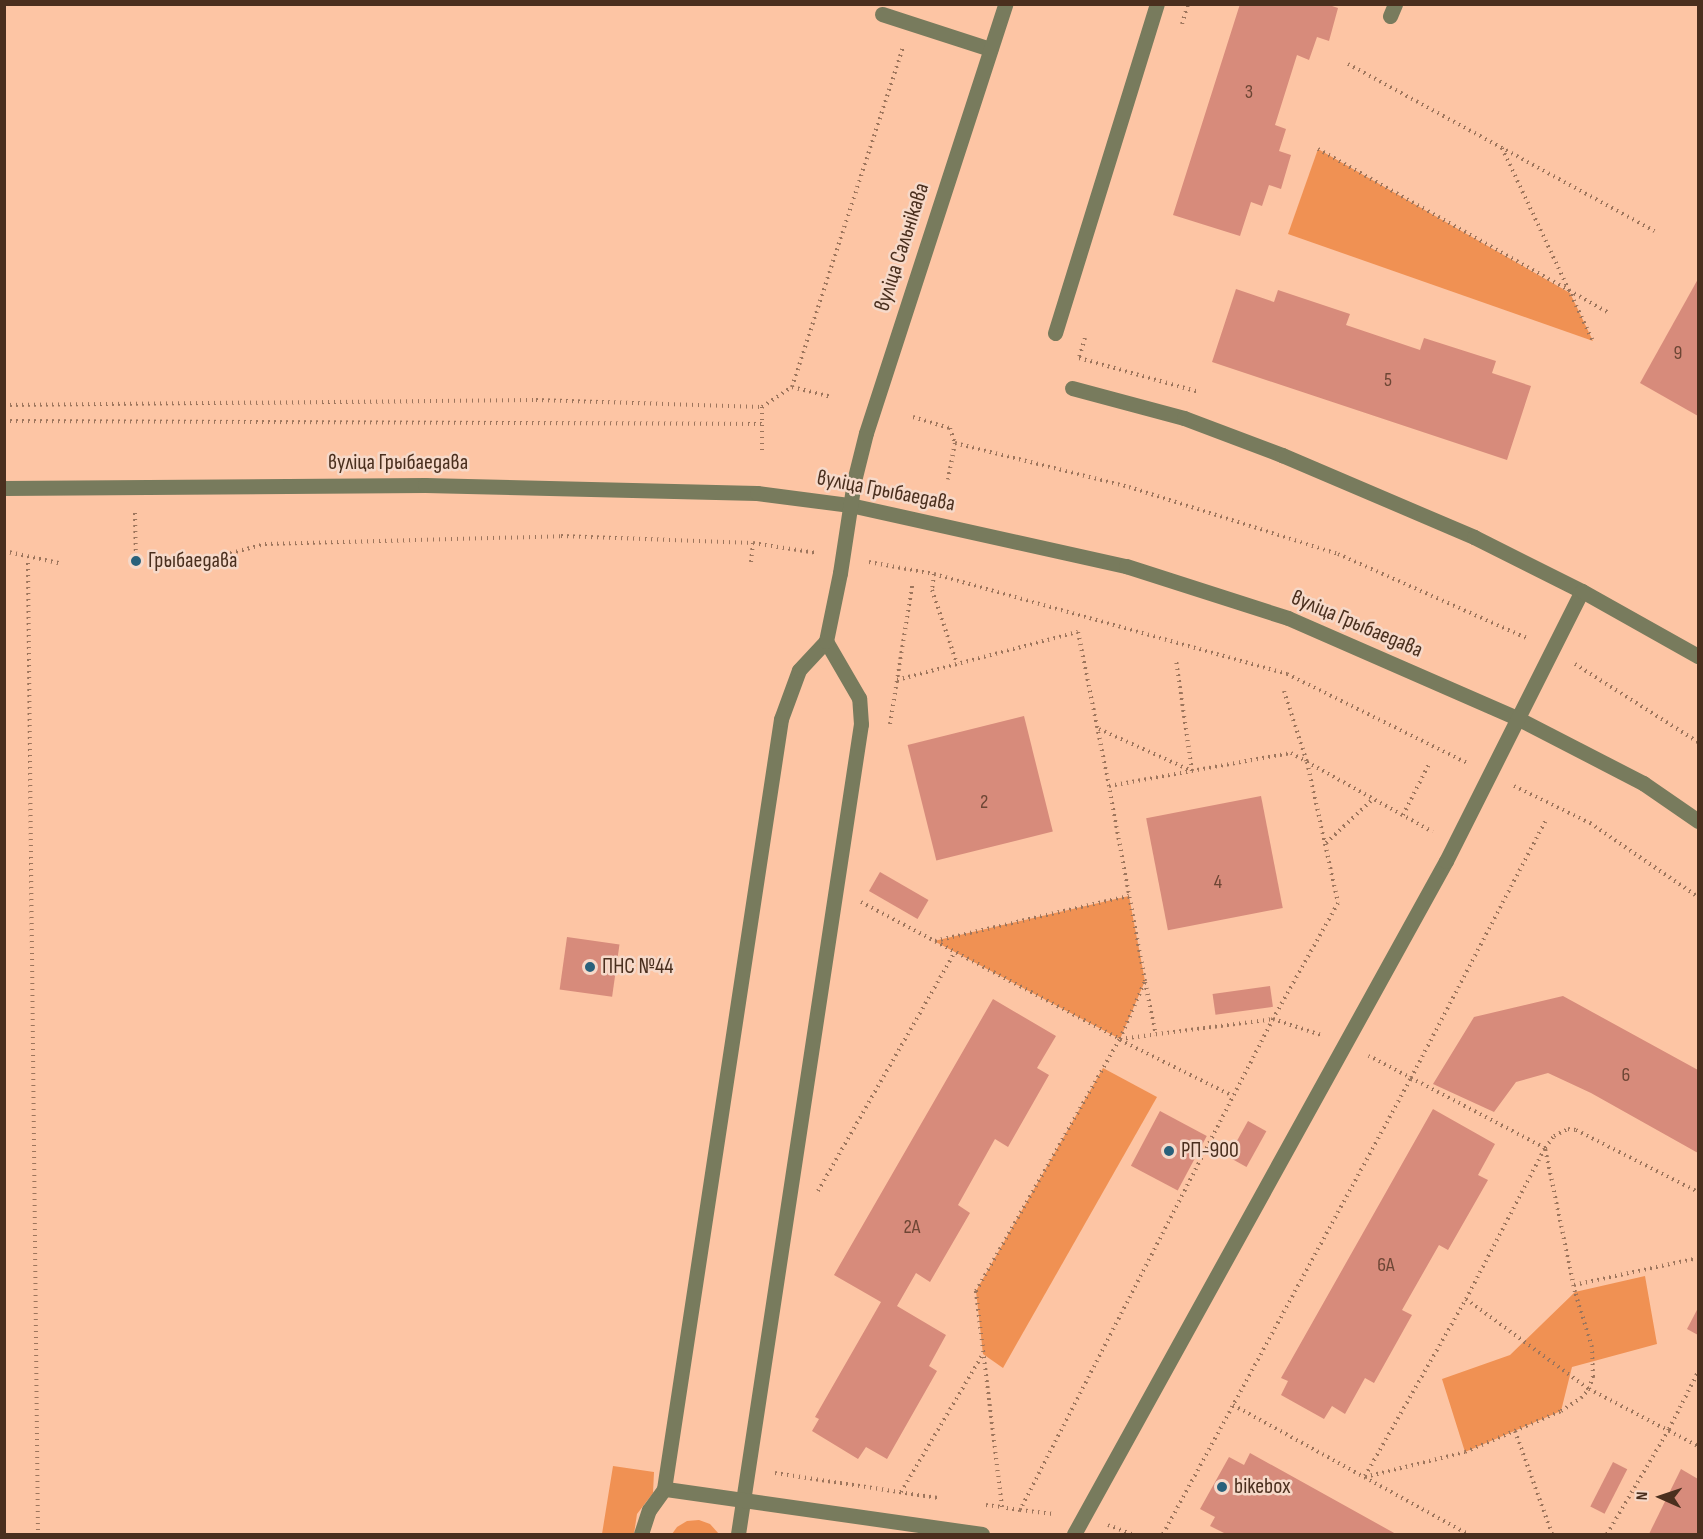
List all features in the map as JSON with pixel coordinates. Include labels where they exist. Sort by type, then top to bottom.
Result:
[{"type":"street","name":"вуліца Сальнікава","points":[[826,641],[843,557],[850,505],[866,433],[1005,4]]},
{"type":"street","points":[[1055,333],[1157,4]]},
{"type":"street","points":[[882,15],[990,49]]},
{"type":"street","points":[[1072,388],[1184,418],[1282,455],[1498,548],[1582,591],[1698,656]]},
{"type":"street","name":"вуліца Грыбаедава","points":[[4,488],[425,485],[757,493],[850,505],[1126,566],[1288,618],[1519,719],[1642,783],[1698,821]]},
{"type":"street","points":[[1074,1534],[1455,844],[1582,591]]},
{"type":"street","points":[[641,1534],[649,1510],[664,1489],[781,719],[799,670],[826,641],[859,698],[861,724],[738,1534]]},
{"type":"street","points":[[664,1489],[982,1534]]},
{"type":"path","points":[[4,405],[536,400],[762,408],[792,387],[912,23]]},
{"type":"path","points":[[1348,63],[1654,231]]},
{"type":"path","points":[[1502,148],[1593,341]]},
{"type":"path","points":[[1318,149],[1609,313]]},
{"type":"path","points":[[792,387],[829,396]]},
{"type":"path","points":[[762,408],[764,424],[762,454]]},
{"type":"path","points":[[914,417],[950,428],[954,442],[948,479]]},
{"type":"path","points":[[4,421],[764,424]]},
{"type":"path","points":[[954,442],[1129,487],[1338,554],[1553,650],[1698,742]]},
{"type":"path","points":[[134,486],[136,561]]},
{"type":"path","points":[[213,558],[265,544],[561,536],[753,543],[934,574],[1287,674],[1590,823],[1698,897]]},
{"type":"path","points":[[751,562],[753,543]]},
{"type":"path","points":[[4,550],[59,563]]},
{"type":"path","points":[[28,563],[38,1534]]},
{"type":"path","points":[[934,574],[932,590],[957,664]]},
{"type":"path","points":[[897,680],[1078,632],[1156,1035]]},
{"type":"path","points":[[1176,660],[1192,771]]},
{"type":"path","points":[[980,1504],[1020,1510],[1273,1019],[1338,903],[1307,762],[1284,691]]},
{"type":"path","points":[[1098,729],[1192,771]]},
{"type":"path","points":[[1109,786],[1291,753],[1455,844]]},
{"type":"path","points":[[1403,815],[1430,762]]},
{"type":"path","points":[[1325,843],[1374,799]]},
{"type":"path","points":[[1163,1534],[1411,1078],[1546,818]]},
{"type":"path","points":[[934,941],[1129,896]]},
{"type":"path","points":[[861,902],[1120,1040],[1233,1096]]},
{"type":"path","points":[[817,1194],[955,952]]},
{"type":"path","points":[[1002,1507],[976,1291],[1120,1040],[1145,981]]},
{"type":"path","points":[[1120,1040],[1273,1019],[1345,1044],[1545,1148]]},
{"type":"path","points":[[1365,1477],[1467,1299],[1545,1148],[1561,1132],[1576,1130],[1698,1192]]},
{"type":"path","points":[[1365,1477],[1465,1452],[1570,1407],[1589,1389],[1593,1377],[1592,1347],[1574,1285],[1545,1148]]},
{"type":"path","points":[[1574,1285],[1698,1258]]},
{"type":"path","points":[[1467,1299],[1589,1389],[1698,1446]]},
{"type":"path","points":[[901,1492],[983,1354]]},
{"type":"path","points":[[1607,1534],[1669,1429],[1698,1372]]},
{"type":"path","points":[[1233,1405],[1468,1534]]},
{"type":"path","points":[[1515,1431],[1552,1534]]},
{"type":"path","points":[[775,1473],[946,1499]]},
{"type":"shaded area","points":[[1318,149],[1570,293],[1593,341],[1288,234]]},
{"type":"shaded area","points":[[1129,896],[1145,981],[1120,1039],[934,941]]},
{"type":"shaded area","points":[[1103,1068],[1157,1097],[1003,1368],[983,1354],[976,1291]]},
{"type":"shaded area","points":[[1645,1276],[1657,1344],[1572,1367],[1561,1411],[1465,1452],[1442,1379],[1510,1355],[1575,1292]]},
{"type":"shaded area","points":[[613,1466],[654,1472],[653,1493],[637,1514],[634,1534],[602,1534]]},
{"type":"shaded area","points":[[699,1520],[710,1524],[719,1534],[672,1534],[677,1527],[687,1521]]},
{"type":"building","points":[[1240,4],[1326,4],[1338,8],[1329,41],[1317,37],[1309,60],[1297,55],[1275,125],[1286,129],[1279,151],[1291,155],[1281,189],[1269,185],[1262,206],[1251,202],[1240,236],[1173,215]]},
{"type":"building","points":[[1698,279],[1698,416],[1640,383]]},
{"type":"building","points":[[1236,289],[1274,302],[1278,290],[1350,314],[1346,325],[1420,350],[1424,338],[1496,361],[1492,373],[1531,386],[1507,460],[1212,362]]},
{"type":"building","points":[[1024,716],[1053,831],[936,860],[908,745]]},
{"type":"building","points":[[1261,796],[1283,908],[1168,930],[1146,818]]},
{"type":"building","points":[[880,872],[928,900],[917,919],[869,891]]},
{"type":"building","name":"ПНС №44","points":[[567,937],[619,944],[612,997],[560,989]]},
{"type":"building","points":[[1270,986],[1273,1007],[1215,1015],[1213,994]]},
{"type":"building","points":[[1563,996],[1698,1070],[1698,1153],[1591,1093],[1548,1073],[1516,1082],[1494,1112],[1433,1084],[1474,1017]]},
{"type":"building","points":[[993,999],[1056,1036],[1037,1068],[1049,1075],[1008,1147],[995,1139],[958,1205],[970,1213],[930,1282],[916,1273],[897,1306],[946,1335],[929,1366],[937,1371],[887,1459],[866,1447],[858,1459],[812,1431],[819,1419],[815,1417],[881,1302],[834,1275]]},
{"type":"building","points":[[1433,1109],[1495,1144],[1478,1175],[1488,1180],[1448,1250],[1439,1245],[1402,1310],[1412,1315],[1374,1383],[1365,1378],[1345,1414],[1332,1406],[1324,1419],[1281,1395],[1288,1381],[1281,1378]]},
{"type":"building","name":"РП-900","points":[[1160,1111],[1207,1136],[1178,1191],[1131,1166]]},
{"type":"building","points":[[1248,1121],[1266,1131],[1246,1167],[1228,1157]]},
{"type":"building","points":[[1698,1308],[1698,1335],[1687,1329]]},
{"type":"building","points":[[1250,1453],[1396,1534],[1226,1534],[1210,1526],[1215,1517],[1200,1509],[1229,1457],[1244,1465]]},
{"type":"building","points":[[1613,1462],[1627,1469],[1605,1514],[1590,1507]]},
{"type":"building","points":[[1681,1469],[1698,1479],[1698,1534],[1649,1534]]},
{"type":"place","name":"Грыбаедава","points":[[136,561]]},
{"type":"place","name":"ПНС №44","points":[[590,967]]},
{"type":"place","name":"РП-900","points":[[1169,1151]]},
{"type":"place","name":"bikebox","points":[[1222,1487]]}]
